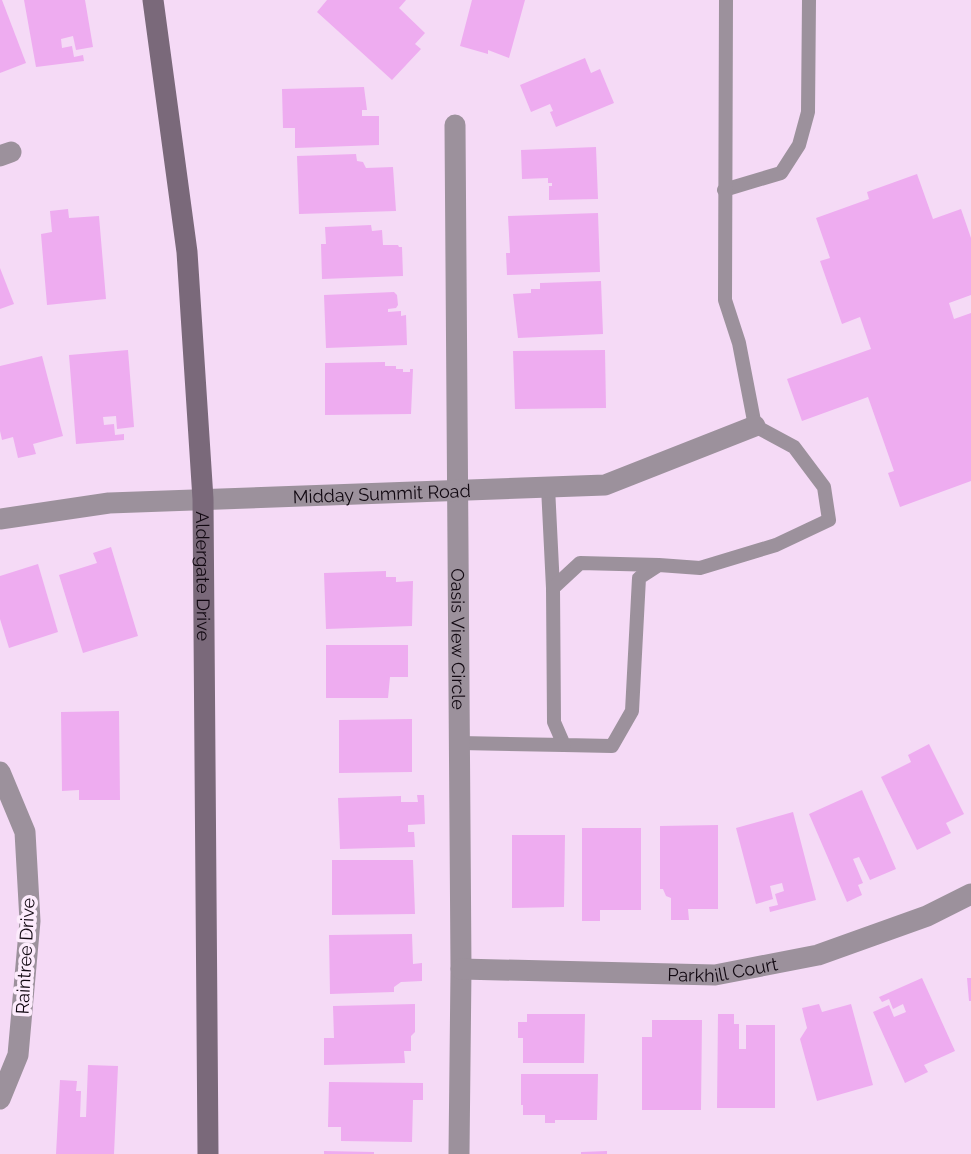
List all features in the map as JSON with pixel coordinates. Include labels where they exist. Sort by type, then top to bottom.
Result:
[{"type":"street","name":"Aldergate Drive","points":[[153,0],[187,252],[203,499],[208,1154]]},
{"type":"street","name":"Oasis View Circle","points":[[455,125],[461,969],[459,1154]]},
{"type":"street","name":"Midday Summit Road","points":[[0,519],[109,503],[604,485],[755,426]]},
{"type":"street","name":"Raintree Drive","points":[[0,772],[24,832],[30,921],[18,1055],[0,1099]]},
{"type":"street","name":"Parkhill Court","points":[[461,969],[715,975],[818,955],[927,916],[971,894]]},
{"type":"lane","points":[[553,588],[580,563],[700,568],[776,545],[829,520],[824,487],[794,447],[755,426],[739,343],[724,300],[726,0]]},
{"type":"lane","points":[[724,190],[781,173],[799,145],[808,112],[809,0]]},
{"type":"lane","points":[[548,487],[553,588],[554,722],[564,745]]},
{"type":"lane","points":[[460,743],[612,746],[632,710],[639,578],[659,565]]},
{"type":"building","points":[[0,0],[26,63],[0,73]]},
{"type":"building","points":[[24,0],[85,0],[93,47],[76,50],[73,36],[61,39],[62,48],[72,46],[74,57],[83,55],[84,61],[36,67]]},
{"type":"building","points":[[327,0],[406,0],[399,8],[425,33],[415,44],[421,49],[392,80],[317,12]]},
{"type":"building","points":[[472,0],[525,0],[509,58],[488,50],[488,54],[460,46]]},
{"type":"building","points":[[585,58],[591,73],[600,69],[614,103],[556,127],[550,104],[531,112],[520,85]]},
{"type":"building","points":[[364,87],[367,110],[362,110],[362,116],[379,116],[379,145],[295,148],[295,128],[283,128],[282,89]]},
{"type":"building","points":[[596,147],[598,199],[549,200],[549,186],[552,186],[552,183],[548,183],[548,178],[522,179],[521,150]]},
{"type":"building","points":[[356,154],[357,161],[363,162],[366,168],[393,167],[396,211],[299,214],[297,156]]},
{"type":"building","points":[[917,174],[933,219],[961,209],[971,238],[971,295],[949,303],[954,319],[971,313],[971,481],[900,507],[888,473],[894,471],[868,397],[802,421],[787,379],[871,349],[860,317],[842,324],[820,261],[830,258],[816,218],[869,199],[867,192]]},
{"type":"building","points":[[68,209],[69,218],[99,216],[106,299],[47,305],[41,234],[52,232],[50,211]]},
{"type":"building","points":[[598,213],[600,272],[507,275],[506,253],[510,253],[508,216]]},
{"type":"building","points":[[371,225],[372,231],[382,230],[383,245],[402,247],[403,276],[322,279],[321,244],[326,244],[325,227]]},
{"type":"building","points":[[0,268],[14,304],[0,309]]},
{"type":"building","points":[[601,281],[603,334],[518,338],[513,294],[531,293],[531,289],[540,289],[540,283]]},
{"type":"building","points":[[394,292],[398,305],[388,309],[388,312],[401,311],[401,316],[406,315],[407,345],[326,348],[324,295]]},
{"type":"building","points":[[128,350],[134,427],[117,429],[116,416],[103,417],[104,425],[114,424],[115,435],[124,434],[124,440],[76,444],[69,355]]},
{"type":"building","points":[[605,350],[606,408],[515,409],[513,351]]},
{"type":"building","points":[[42,356],[63,436],[33,444],[36,454],[18,458],[13,437],[2,440],[0,431],[0,366]]},
{"type":"building","points":[[385,362],[385,366],[396,366],[396,369],[403,369],[403,372],[413,369],[411,414],[325,415],[325,363]]},
{"type":"building","points":[[111,547],[138,636],[83,653],[59,575],[97,563],[93,553]]},
{"type":"building","points":[[38,564],[58,632],[9,648],[0,619],[0,576]]},
{"type":"building","points":[[386,571],[386,577],[396,577],[396,582],[413,581],[412,626],[326,629],[324,573]]},
{"type":"building","points":[[326,645],[408,645],[408,677],[390,677],[388,698],[326,698]]},
{"type":"building","points":[[119,711],[120,800],[79,800],[79,790],[62,791],[61,712]]},
{"type":"building","points":[[412,719],[412,772],[339,773],[339,720]]},
{"type":"building","points":[[929,744],[964,814],[946,823],[951,833],[917,850],[881,777],[911,762],[908,755]]},
{"type":"building","points":[[862,790],[896,869],[870,880],[859,857],[853,859],[863,883],[858,885],[862,895],[847,902],[809,814]]},
{"type":"building","points":[[417,795],[424,795],[425,824],[408,825],[408,832],[414,832],[415,847],[340,849],[338,798],[401,796],[401,802],[418,802]]},
{"type":"building","points":[[793,812],[816,900],[770,912],[769,907],[778,905],[775,894],[784,891],[782,883],[770,886],[773,899],[756,904],[736,828]]},
{"type":"building","points":[[718,825],[718,909],[688,909],[689,920],[671,920],[671,898],[660,889],[660,826]]},
{"type":"building","points":[[582,828],[641,828],[641,910],[600,910],[600,921],[582,921]]},
{"type":"building","points":[[512,835],[565,835],[564,907],[512,908]]},
{"type":"building","points":[[332,860],[413,860],[415,914],[332,915]]},
{"type":"building","points":[[412,934],[413,964],[422,963],[422,981],[401,982],[394,987],[394,992],[330,994],[329,935]]},
{"type":"building","points":[[922,978],[955,1051],[924,1065],[928,1072],[905,1083],[873,1012],[889,1005],[894,1017],[906,1012],[903,1004],[893,1009],[889,999],[882,1002],[879,997]]},
{"type":"building","points":[[967,978],[971,978],[971,1001],[969,1001]]},
{"type":"building","points":[[415,1004],[415,1032],[411,1036],[411,1051],[404,1051],[405,1063],[324,1065],[324,1038],[334,1038],[333,1006]]},
{"type":"building","points":[[819,1004],[822,1012],[851,1004],[873,1085],[817,1101],[800,1039],[807,1028],[802,1008]]},
{"type":"building","points":[[527,1014],[585,1014],[584,1063],[523,1063],[523,1038],[518,1038],[518,1022],[527,1022]]},
{"type":"building","points":[[718,1014],[734,1014],[734,1024],[739,1024],[739,1049],[746,1049],[746,1025],[775,1025],[775,1108],[717,1108]]},
{"type":"building","points":[[652,1020],[702,1020],[701,1110],[642,1110],[642,1037],[652,1037]]},
{"type":"building","points":[[88,1065],[118,1066],[114,1154],[56,1154],[60,1080],[77,1081],[76,1091],[81,1091],[80,1117],[86,1117]]},
{"type":"building","points":[[521,1074],[598,1074],[597,1120],[555,1120],[555,1123],[545,1123],[545,1115],[523,1115]]},
{"type":"building","points":[[329,1082],[423,1083],[423,1100],[413,1100],[412,1142],[341,1141],[341,1127],[328,1127]]},
{"type":"building","points":[[324,1151],[374,1152],[374,1154],[324,1154]]},
{"type":"building","points":[[607,1151],[607,1154],[581,1154],[581,1152]]}]
